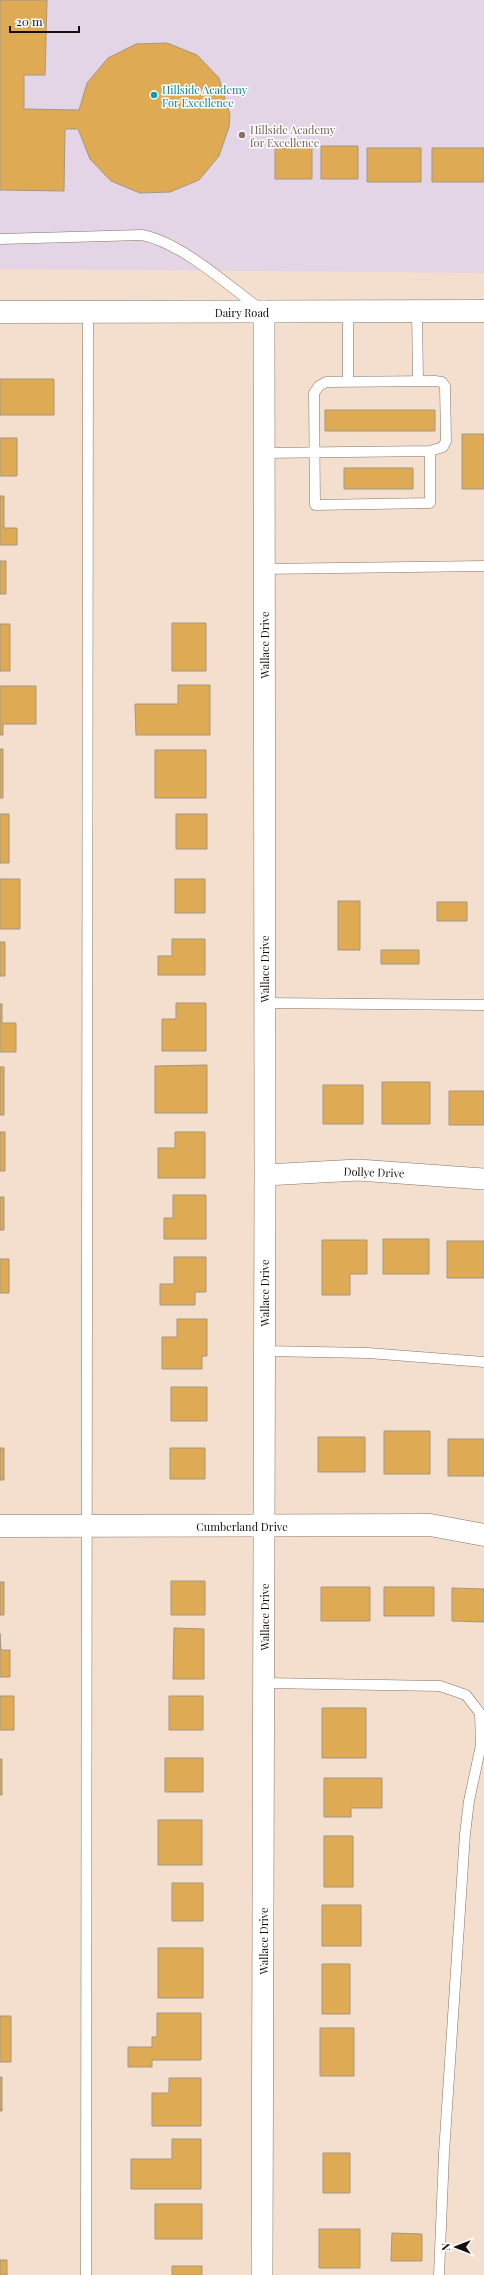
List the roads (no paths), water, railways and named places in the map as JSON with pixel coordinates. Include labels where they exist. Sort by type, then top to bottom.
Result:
[{"type":"street","name":"Dairy Road","points":[[0,312],[484,311]]},
{"type":"street","name":"Wallace Drive","points":[[262,2275],[265,1175],[264,312]]},
{"type":"street","name":"Dollye Drive","points":[[265,1175],[358,1170],[484,1179]]},
{"type":"street","name":"Cumberland Drive","points":[[0,1526],[430,1526],[484,1535]]},
{"type":"lane","points":[[0,239],[142,235],[159,238],[182,252],[264,312]]},
{"type":"lane","points":[[348,311],[348,382]]},
{"type":"lane","points":[[416,311],[418,381]]},
{"type":"lane","points":[[86,2275],[88,312]]},
{"type":"lane","points":[[264,453],[315,452],[430,451],[443,447],[446,442],[445,386],[442,382],[326,382],[319,386],[314,393],[315,452],[315,505],[430,503],[430,451]]},
{"type":"lane","points":[[264,568],[484,566]]},
{"type":"lane","points":[[264,1003],[484,1005]]},
{"type":"lane","points":[[264,1351],[368,1353],[484,1362]]},
{"type":"lane","points":[[264,1683],[440,1686],[466,1695],[480,1713],[481,1744],[469,1801],[465,1834],[444,2153],[439,2275]]},
{"type":"place","name":"Hillside Academy For Excellence","points":[[154,95]]},
{"type":"place","name":"Hillside Academy for Excellence","points":[[242,135]]}]
